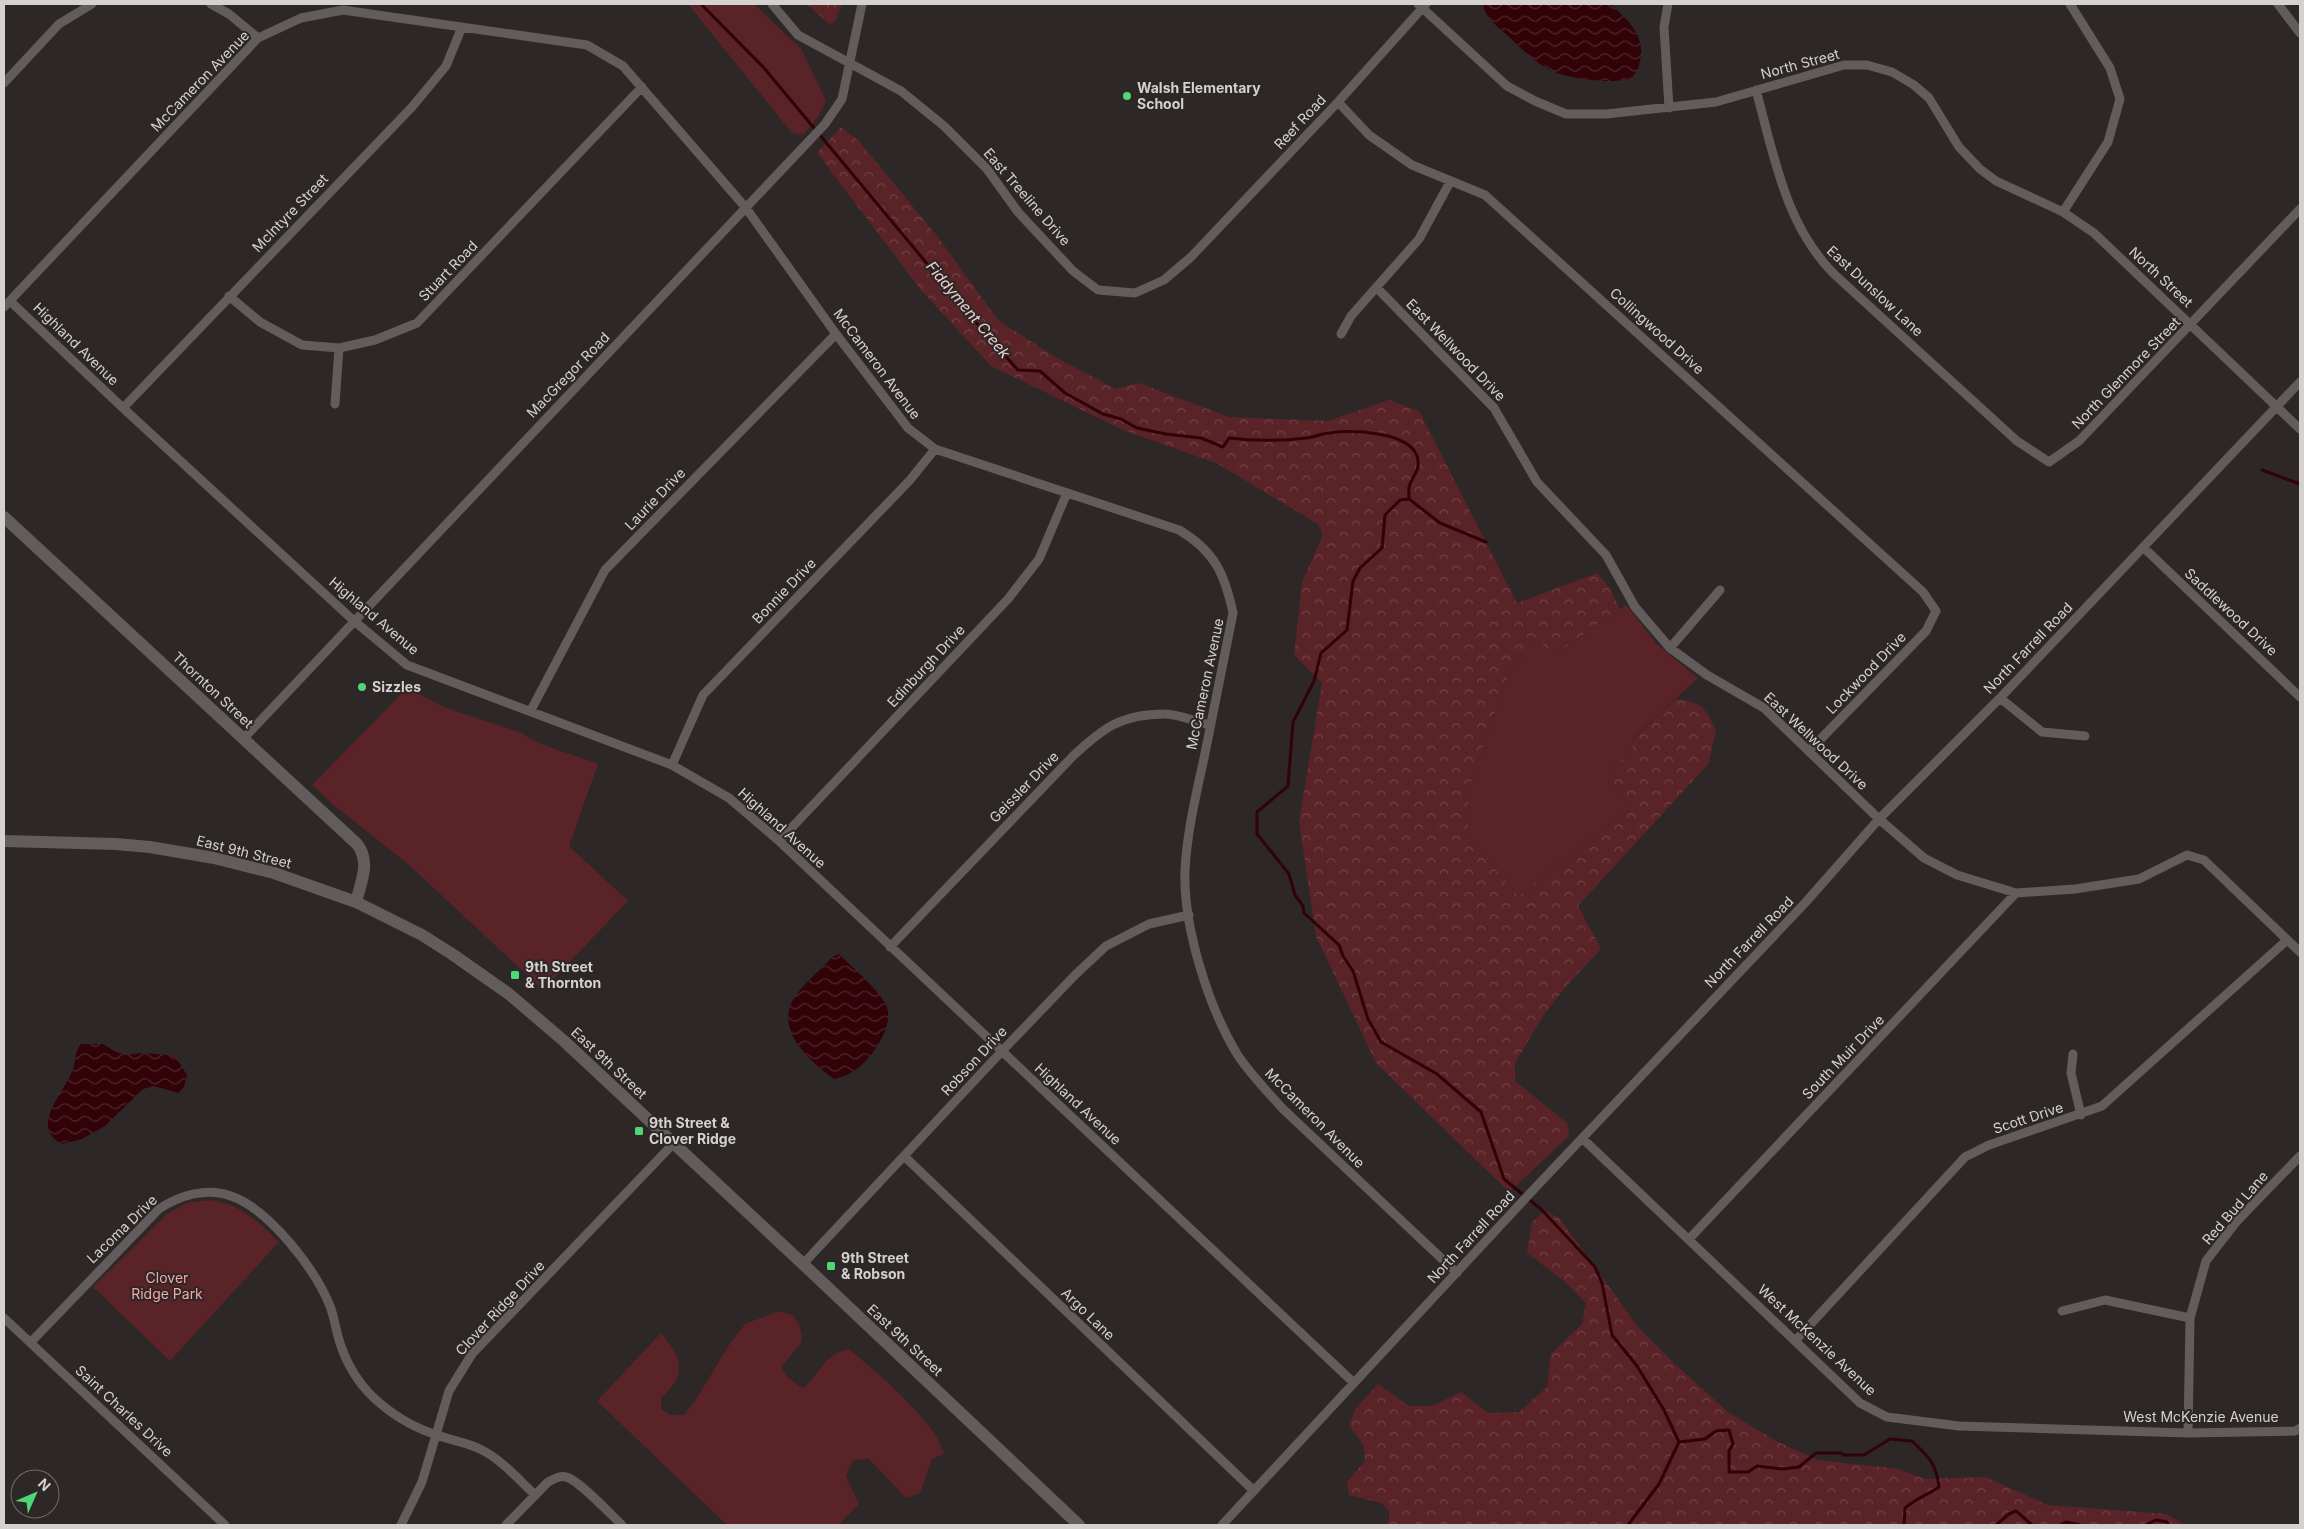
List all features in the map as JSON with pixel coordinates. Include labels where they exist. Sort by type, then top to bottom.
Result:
[{"type":"main road","name":"Thornton Street","points":[[4,516],[362,850],[365,867],[356,902]]},
{"type":"main road","name":"East 9th Street","points":[[4,842],[124,845],[150,847],[214,858],[274,874],[356,902],[422,935],[509,994],[674,1143],[1079,1525]]},
{"type":"street","points":[[4,83],[59,24],[92,4]]},
{"type":"street","points":[[211,4],[229,14],[258,38]]},
{"type":"street","name":"East Treeline Drive","points":[[772,4],[798,35],[850,65],[901,91],[944,126],[988,169],[1018,212],[1073,271],[1098,290],[1134,293],[1164,280],[1191,257]]},
{"type":"street","name":"MacGregor Road","points":[[244,738],[353,620],[825,124],[842,99],[862,4]]},
{"type":"street","points":[[1668,4],[1664,27],[1669,108]]},
{"type":"street","points":[[2063,212],[2108,142],[2120,99],[2110,68],[2070,4]]},
{"type":"street","points":[[2278,4],[2300,33]]},
{"type":"street","name":"North Street","points":[[1422,5],[1506,86],[1566,114],[1606,114],[1716,102],[1844,64],[1867,66],[1892,72],[1914,85],[1929,98],[1959,147],[1980,169],[1996,181],[2063,212],[2094,233],[2192,324],[2300,429]]},
{"type":"street","name":"Reef Road","points":[[1191,257],[1338,102],[1422,5]]},
{"type":"street","name":"McCameron Avenue","points":[[7,304],[258,38],[301,18],[344,10],[588,45],[623,66],[746,208],[836,334],[908,428],[935,449],[1179,530],[1205,549],[1219,568],[1228,590],[1233,613],[1188,830],[1185,872],[1189,915],[1201,970],[1212,1001],[1238,1054],[1257,1081],[1290,1116],[1457,1273]]},
{"type":"street","name":"McIntyre Street","points":[[123,408],[412,107],[446,66],[462,27]]},
{"type":"street","name":"Stuart Road","points":[[229,296],[260,322],[302,344],[339,348],[375,340],[417,323],[642,87]]},
{"type":"street","name":"East Dunslow Lane","points":[[1756,90],[1793,216],[1813,252],[1840,280],[2017,441],[2049,462]]},
{"type":"street","name":"Collingwood Drive","points":[[1338,102],[1369,135],[1412,165],[1485,195],[1518,223],[1923,592],[1936,611]]},
{"type":"street","points":[[1341,334],[1351,316],[1419,239],[1450,182]]},
{"type":"street","name":"North Glenmore Street","points":[[2049,462],[2079,441],[2300,209]]},
{"type":"street","name":"East Wellwood Drive","points":[[1377,288],[1494,408],[1537,482],[1606,555],[1635,607],[1670,648],[1707,675],[1764,708],[1879,819],[1912,848],[1939,867],[1976,882],[2016,893],[2075,889],[2139,879],[2187,855],[2204,860],[2300,952]]},
{"type":"street","name":"Highland Avenue","points":[[7,304],[353,620],[407,665],[672,764],[729,798],[779,841],[1354,1383]]},
{"type":"street","name":"Laurie Drive","points":[[531,710],[605,570],[836,334]]},
{"type":"street","points":[[335,404],[339,348]]},
{"type":"street","name":"North Farrell Road","points":[[1222,1525],[1535,1188],[1805,904],[1879,819],[2000,698],[2300,382]]},
{"type":"street","name":"Bonnie Drive","points":[[672,764],[703,695],[910,480],[935,449]]},
{"type":"street","name":"Edinburgh Drive","points":[[779,841],[1008,599],[1039,559],[1067,493]]},
{"type":"street","name":"Saddlewood Drive","points":[[2143,547],[2300,697]]},
{"type":"street","points":[[1670,648],[1720,590]]},
{"type":"street","name":"Lockwood Drive","points":[[1809,751],[1926,631],[1936,611]]},
{"type":"street","points":[[2000,698],[2042,732],[2085,736]]},
{"type":"street","name":"Geissler Drive","points":[[890,947],[1073,756],[1100,732],[1124,718],[1166,714],[1210,725]]},
{"type":"street","name":"South Muir Drive","points":[[1690,1238],[2016,893]]},
{"type":"street","name":"Robson Drive","points":[[803,1264],[1002,1051],[1075,975],[1106,946],[1149,924],[1189,915]]},
{"type":"street","name":"Scott Drive","points":[[1795,1341],[1965,1157],[1989,1145],[2081,1115],[2102,1106],[2287,940]]},
{"type":"street","points":[[2073,1054],[2071,1072],[2081,1115]]},
{"type":"street","name":"West McKenzie Avenue","points":[[1582,1138],[1690,1238],[1860,1403],[1886,1417],[1959,1426],[2188,1432],[2295,1431],[2300,1428]]},
{"type":"street","name":"Clover Ridge Drive","points":[[402,1525],[422,1482],[449,1392],[472,1354],[674,1143]]},
{"type":"street","name":"Argo Lane","points":[[904,1156],[1254,1491]]},
{"type":"street","name":"Red Bud Lane","points":[[2188,1432],[2190,1318],[2206,1261],[2238,1221],[2300,1156]]},
{"type":"street","name":"Lacoma Drive","points":[[31,1342],[160,1209],[172,1200],[196,1193],[211,1192],[231,1196],[248,1204],[295,1248],[317,1280],[331,1307],[341,1346],[353,1372],[371,1396],[390,1412],[411,1425],[482,1450],[503,1465],[535,1495]]},
{"type":"street","points":[[2062,1311],[2105,1300],[2190,1318]]},
{"type":"street","name":"Saint Charles Drive","points":[[4,1318],[225,1525]]},
{"type":"street","points":[[506,1525],[535,1495],[556,1477],[566,1476],[576,1481],[622,1525]]},
{"type":"green space","points":[[688,4],[754,4],[802,50],[826,101],[819,116],[803,135],[792,133]]},
{"type":"green space","points":[[807,4],[842,4],[835,21],[830,25]]},
{"type":"green space","points":[[841,127],[858,140],[938,237],[998,320],[1055,357],[1116,389],[1139,383],[1229,417],[1328,421],[1389,400],[1419,411],[1517,603],[1597,573],[1609,587],[1620,609],[1553,656],[1538,640],[1521,656],[1505,683],[1470,786],[1467,820],[1472,843],[1519,896],[1631,808],[1609,780],[1612,768],[1632,750],[1633,739],[1676,699],[1692,702],[1705,710],[1716,729],[1709,763],[1578,906],[1601,949],[1568,984],[1545,1013],[1515,1063],[1515,1081],[1568,1124],[1569,1136],[1509,1192],[1376,1063],[1316,936],[1299,821],[1322,683],[1294,655],[1302,582],[1323,535],[1318,524],[1218,464],[1121,429],[991,366],[921,290],[817,153]]},
{"type":"green space","points":[[1626,605],[1657,644],[1698,678],[1633,738],[1632,750],[1612,768],[1609,780],[1631,808],[1519,896],[1472,843],[1467,820],[1470,786],[1505,683],[1521,656],[1531,644],[1538,640],[1553,656]]},
{"type":"green space","points":[[407,688],[446,708],[522,733],[547,746],[598,764],[569,846],[628,901],[543,990],[408,864],[336,807],[312,785]]},
{"type":"green space","name":"Clover Ridge Park","points":[[211,1200],[222,1202],[241,1210],[279,1242],[170,1361],[93,1287],[166,1215],[186,1203]]},
{"type":"green space","points":[[1545,1211],[1559,1218],[1639,1328],[1676,1365],[1728,1412],[1776,1441],[1818,1460],[1898,1469],[1925,1479],[1985,1477],[2048,1505],[2166,1514],[2186,1525],[1386,1525],[1389,1520],[1389,1511],[1381,1503],[1349,1495],[1347,1482],[1365,1461],[1364,1446],[1349,1425],[1356,1408],[1378,1384],[1409,1406],[1432,1406],[1461,1392],[1488,1413],[1519,1412],[1547,1387],[1551,1354],[1582,1324],[1586,1303],[1564,1281],[1527,1253],[1532,1222]]},
{"type":"green space","points":[[779,1311],[792,1315],[799,1323],[802,1337],[801,1343],[781,1367],[788,1377],[799,1386],[804,1388],[828,1359],[849,1349],[904,1398],[930,1427],[939,1441],[944,1454],[932,1459],[920,1493],[906,1498],[869,1459],[853,1460],[846,1476],[859,1504],[838,1525],[727,1525],[597,1401],[661,1333],[674,1350],[679,1366],[675,1381],[661,1398],[661,1409],[670,1415],[684,1415],[695,1401],[729,1345],[745,1324]]},
{"type":"water","points":[[1483,4],[1610,4],[1629,22],[1638,35],[1641,52],[1638,70],[1632,77],[1617,81],[1583,79],[1557,73],[1537,62],[1496,26],[1486,14]]},
{"type":"water","points":[[839,954],[877,992],[886,1005],[888,1021],[876,1048],[864,1063],[852,1072],[834,1079],[817,1066],[794,1039],[788,1018],[790,1007],[798,993],[832,957]]},
{"type":"water","points":[[81,1044],[103,1044],[116,1052],[127,1055],[141,1053],[171,1055],[179,1062],[187,1075],[184,1087],[178,1093],[154,1086],[143,1089],[105,1126],[82,1139],[62,1144],[52,1137],[48,1128],[48,1119],[73,1069],[77,1051]]},
{"type":"waterway","name":"Fiddyment Creek","points":[[701,4],[764,68],[989,338],[1018,370],[1040,371],[1065,393],[1103,414],[1121,419],[1137,428],[1201,438],[1223,447],[1229,438],[1287,440],[1309,438],[1329,433],[1351,432],[1364,432],[1391,437],[1403,441],[1412,448],[1417,456],[1418,468],[1409,486],[1409,499]]},
{"type":"waterway","points":[[2262,470],[2300,484]]},
{"type":"waterway","name":"Fiddyment Creek","points":[[1409,499],[1400,500],[1385,515],[1382,548],[1360,568],[1353,581],[1347,630],[1321,653],[1314,681],[1293,722],[1288,786],[1257,812],[1257,834],[1289,874],[1295,895],[1303,906],[1304,913],[1339,945],[1343,956],[1353,971],[1368,1019],[1381,1042],[1437,1074],[1481,1112],[1504,1179],[1542,1210],[1595,1267],[1602,1283],[1612,1335],[1637,1366],[1664,1410],[1679,1442]]},
{"type":"waterway","points":[[1409,499],[1440,523],[1486,542]]},
{"type":"waterway","name":"Fiddyment Creek","points":[[1679,1442],[1705,1439],[1716,1431],[1729,1430],[1733,1444],[1729,1451],[1729,1472],[1748,1472],[1757,1466],[1783,1469],[1799,1467],[1816,1453],[1864,1455],[1890,1439],[1912,1441],[1934,1466],[1939,1487],[1905,1508],[1904,1525]]},
{"type":"waterway","points":[[1628,1525],[1659,1484],[1679,1442]]},
{"type":"waterway","name":"Fiddyment Creek","points":[[1996,1525],[2009,1514],[2016,1511],[2032,1525]]},
{"type":"waterway","name":"Fiddyment Creek","points":[[2145,1525],[2156,1520],[2167,1522],[2169,1525]]},
{"type":"waterway","name":"Fiddyment Creek","points":[[2060,1525],[2066,1522],[2080,1525]]},
{"type":"place","name":"Walsh Elementary School","points":[[1127,96]]},
{"type":"place","name":"Sizzles","points":[[362,687]]},
{"type":"place","name":"9th Street & Thornton","points":[[515,975]]},
{"type":"place","name":"9th Street & Clover Ridge","points":[[639,1131]]},
{"type":"place","name":"9th Street & Robson","points":[[831,1266]]}]
